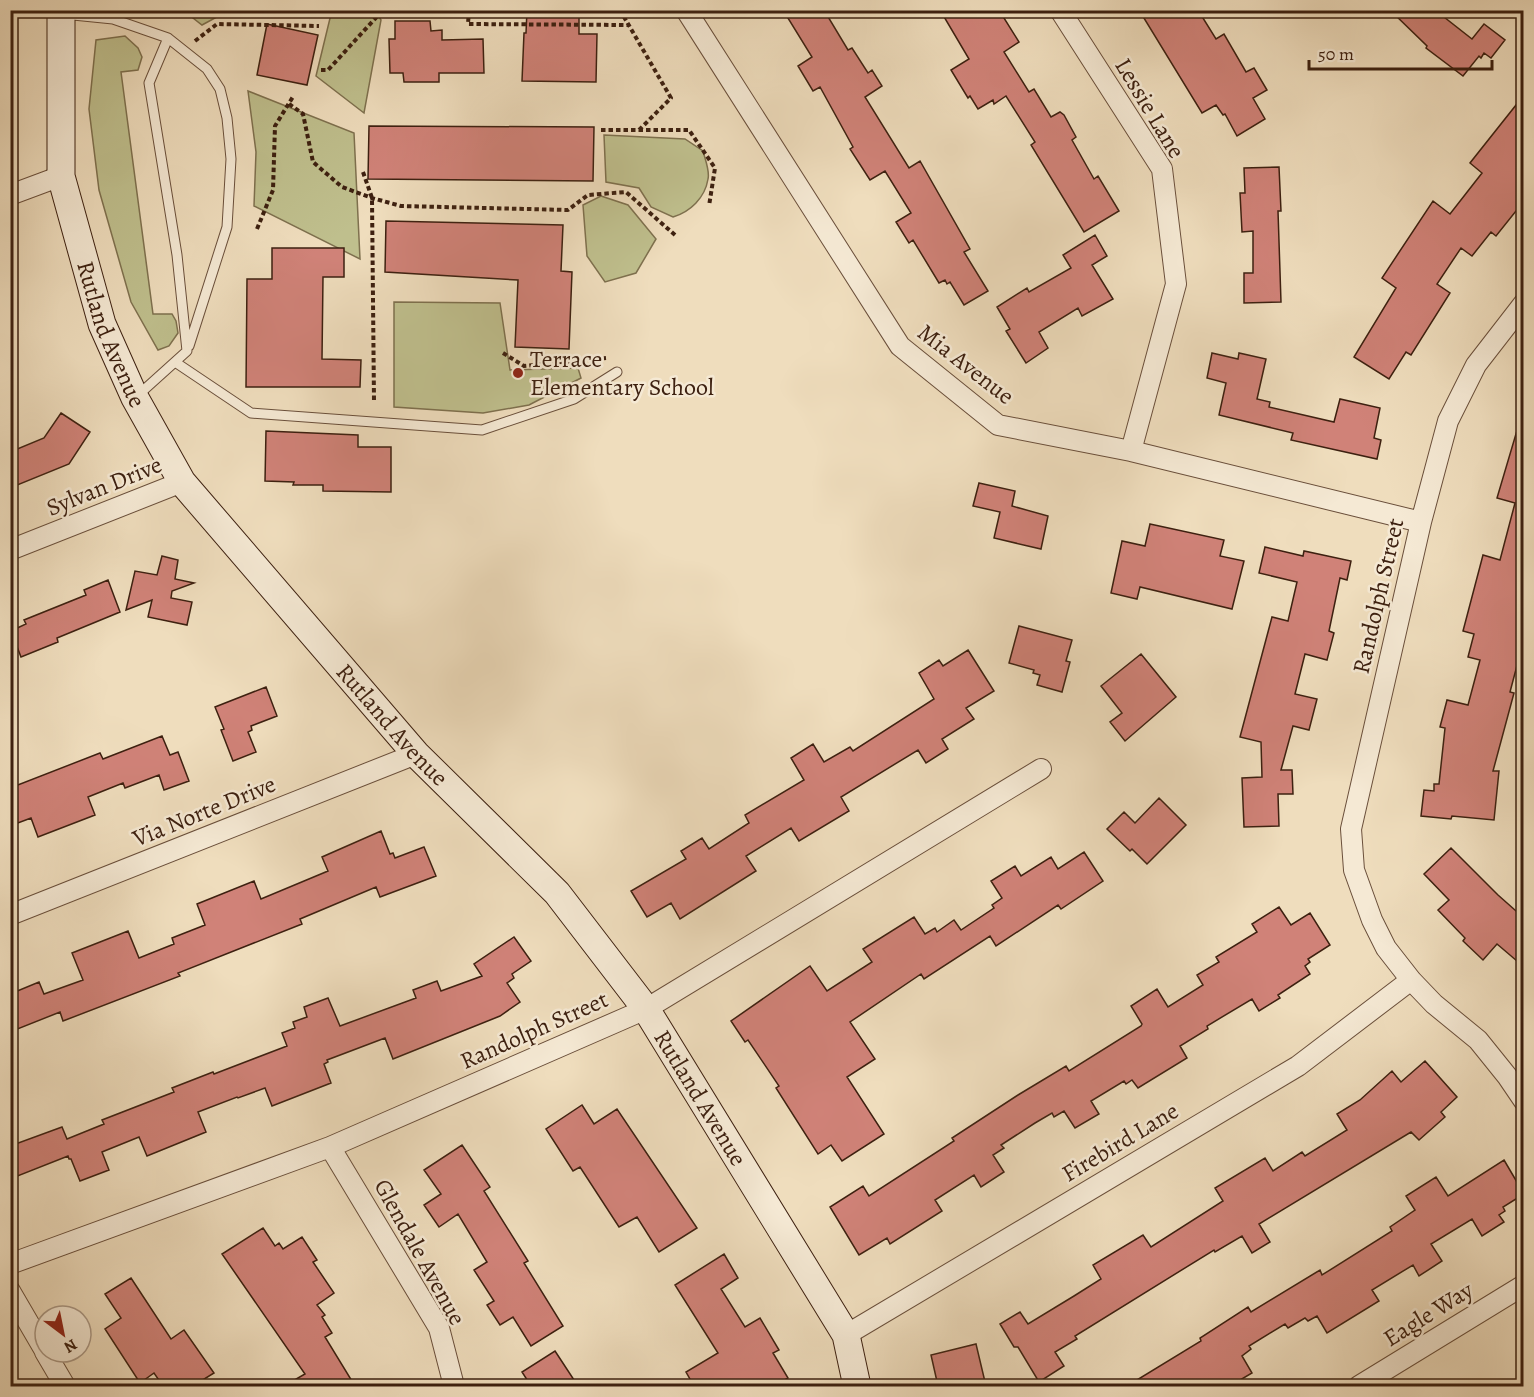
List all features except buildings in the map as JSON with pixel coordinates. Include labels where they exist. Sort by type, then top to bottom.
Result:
[{"type":"street","name":"Mia Avenue","points":[[686,10],[900,346],[998,425],[1131,451],[1421,522]]},
{"type":"street","name":"Lessie Lane","points":[[1060,10],[1162,169],[1176,284],[1131,451]]},
{"type":"street","name":"Rutland Avenue","points":[[61,12],[61,176],[102,324],[135,398],[182,482],[416,754],[557,893],[646,1009],[846,1335],[857,1386]]},
{"type":"street","points":[[10,195],[61,176]]},
{"type":"street","name":"Randolph Street","points":[[1524,303],[1476,365],[1448,421],[1421,522],[1351,829],[1354,870],[1372,920],[1386,948],[1411,980],[1434,1004],[1478,1040],[1508,1076],[1524,1101]]},
{"type":"street","name":"Sylvan Drive","points":[[10,550],[182,482]]},
{"type":"street","name":"Via Norte Drive","points":[[10,915],[416,754]]},
{"type":"street","name":"Randolph Street","points":[[10,1264],[330,1147],[646,1009],[1041,769]]},
{"type":"street","name":"Firebird Lane","points":[[846,1335],[1298,1066],[1411,980]]},
{"type":"street","name":"Glendale Avenue","points":[[330,1147],[439,1328],[454,1386]]},
{"type":"street","name":"Eagle Way","points":[[1359,1386],[1524,1285]]},
{"type":"street","points":[[10,1291],[33,1331]]},
{"type":"street","points":[[52,1364],[65,1386]]},
{"type":"lane","points":[[61,12],[113,19],[168,39],[207,69],[220,89],[227,118],[231,159],[227,227],[187,351],[135,398]]},
{"type":"lane","points":[[168,39],[149,82],[177,255],[187,351]]},
{"type":"lane","points":[[175,363],[251,413],[482,430],[574,399],[617,372]]},
{"type":"path","points":[[321,70],[328,70],[383,10]]},
{"type":"path","points":[[469,10],[468,24],[628,25]]},
{"type":"path","points":[[620,10],[671,98],[639,130]]},
{"type":"path","points":[[183,50],[217,24],[319,26]]},
{"type":"path","points":[[257,229],[273,189],[275,126],[294,95]]},
{"type":"path","points":[[289,104],[303,114],[313,162],[342,187],[372,198],[401,206],[568,210],[588,195],[626,192],[675,235]]},
{"type":"path","points":[[601,130],[689,130],[715,168],[709,206]]},
{"type":"path","points":[[363,172],[372,198],[374,401]]},
{"type":"path","points":[[503,353],[524,366],[607,358]]},
{"type":"green space","points":[[184,10],[228,11],[202,25]]},
{"type":"green space","points":[[332,10],[375,11],[381,20],[364,113],[316,76]]},
{"type":"green space","points":[[125,36],[138,48],[142,57],[138,70],[121,72],[153,314],[172,314],[178,333],[169,346],[158,350],[131,302],[99,190],[89,109],[96,40]]},
{"type":"green space","points":[[248,91],[354,133],[360,259],[254,206],[256,152]]},
{"type":"green space","points":[[604,135],[685,139],[703,151],[708,172],[704,192],[691,208],[673,217],[651,207],[639,188],[606,182]]},
{"type":"green space","points":[[601,196],[628,205],[656,239],[636,273],[605,282],[587,256],[583,205]]},
{"type":"green space","points":[[394,302],[500,303],[510,370],[578,368],[581,378],[529,405],[483,413],[394,407]]},
{"type":"place","name":"Terrace Elementary School","points":[[518,373]]}]
